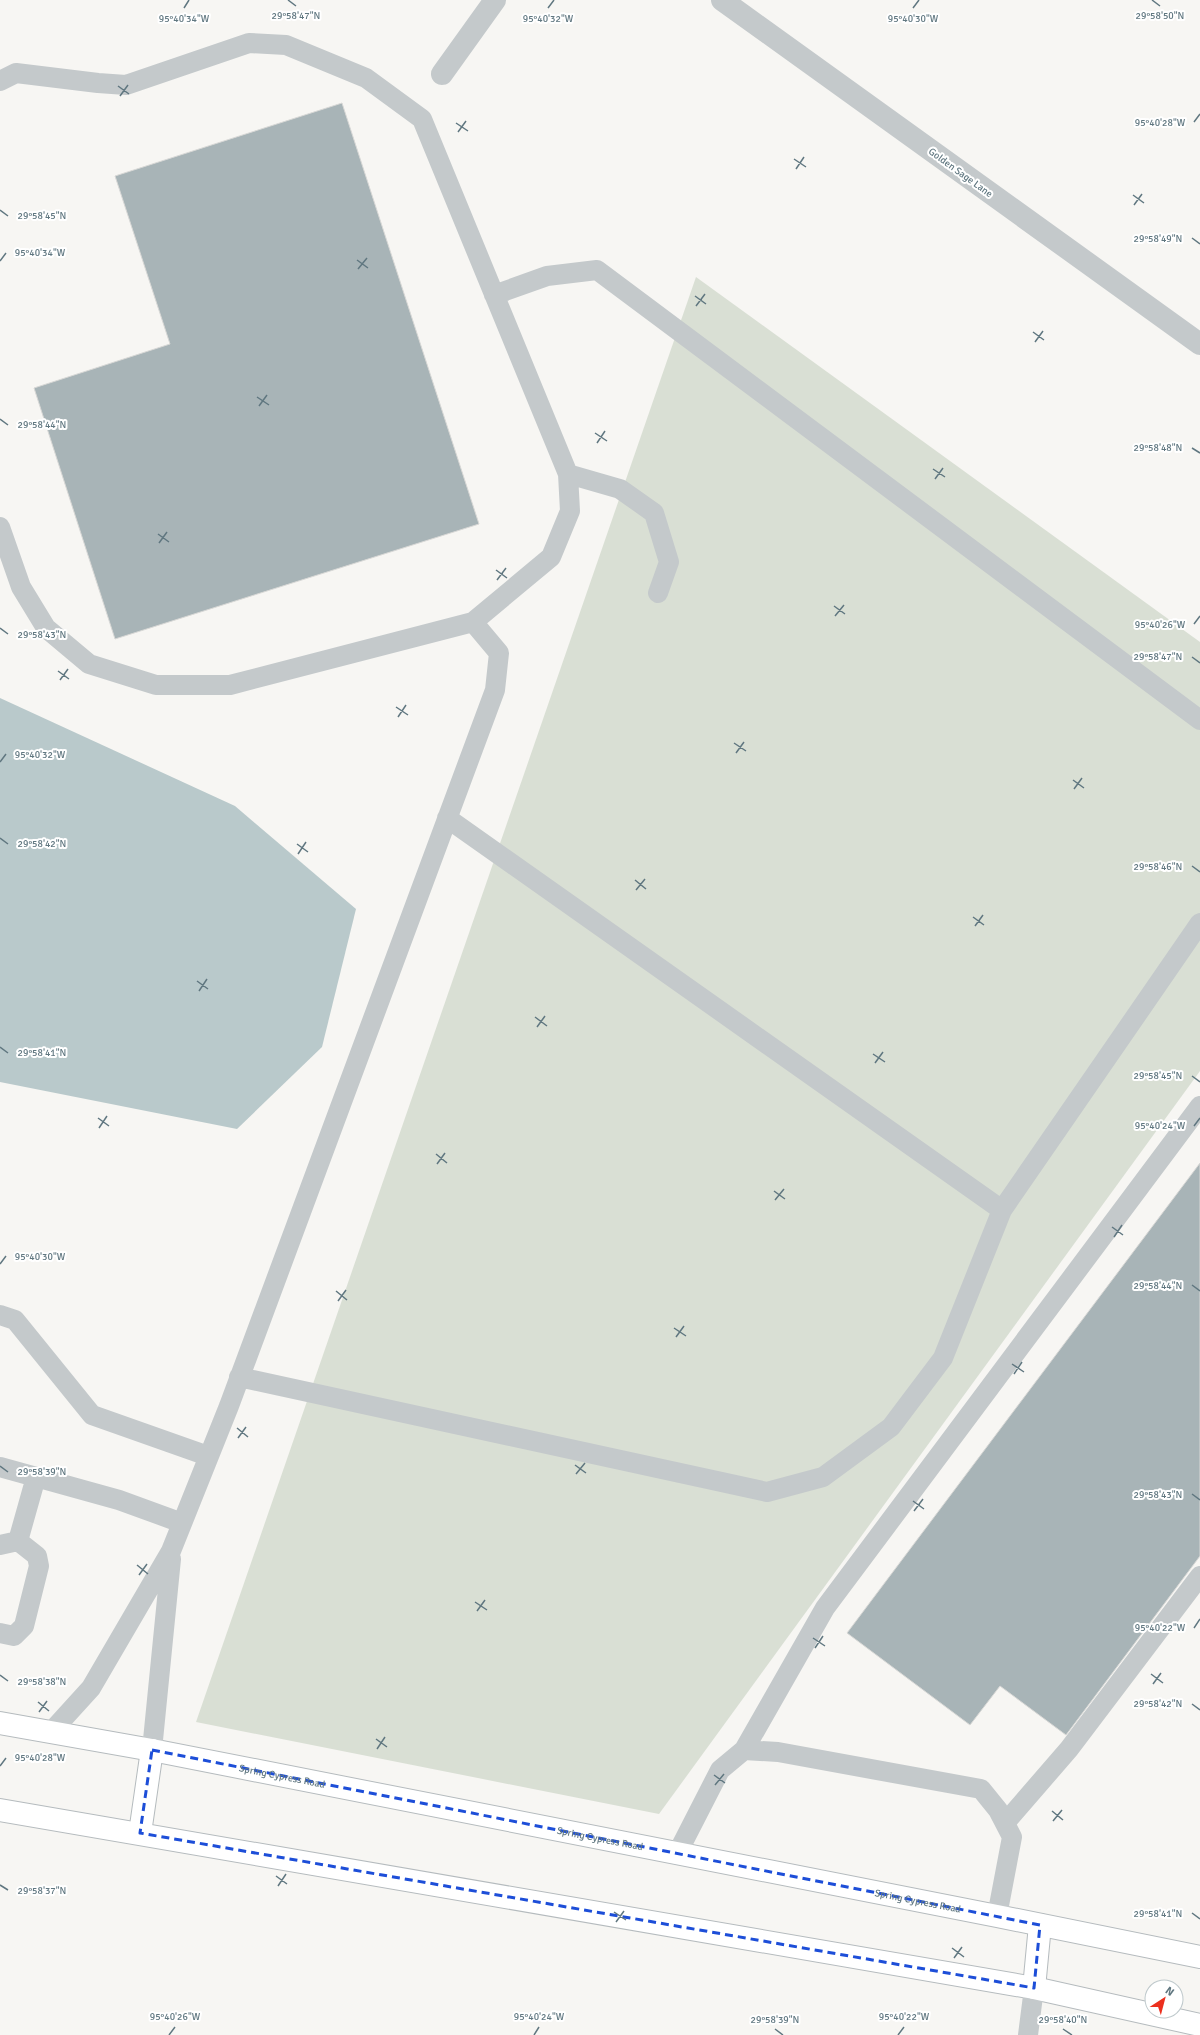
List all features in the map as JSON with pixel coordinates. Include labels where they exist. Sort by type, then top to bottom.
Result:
[{"type":"main road","name":"Spring Cypress Road","points":[[0,1723],[152,1750],[1200,1957]]},
{"type":"main road","points":[[140,1833],[152,1750]]},
{"type":"main road","points":[[0,1810],[1034,1988],[1200,2025]]},
{"type":"main road","points":[[1034,1988],[1040,1925]]},
{"type":"street","points":[[442,74],[495,0]]},
{"type":"street","name":"Golden Sage Lane","points":[[722,0],[1200,344]]},
{"type":"lane","points":[[0,80],[16,73],[126,85],[248,43],[286,45],[366,78],[422,119],[568,474],[570,511],[551,557],[473,622],[230,685],[156,685],[89,664],[46,628],[21,587],[0,527]]},
{"type":"lane","points":[[494,295],[547,276],[597,270],[1200,720]]},
{"type":"lane","points":[[568,474],[620,489],[654,513],[669,562],[658,592]]},
{"type":"lane","points":[[51,1732],[91,1688],[171,1551],[239,1377],[495,690],[499,653],[473,622]]},
{"type":"lane","points":[[447,818],[1002,1210]]},
{"type":"lane","points":[[239,1377],[767,1492],[823,1477],[891,1428],[943,1358],[1002,1210],[1200,923]]},
{"type":"lane","points":[[677,1854],[720,1770],[744,1750],[825,1608],[1200,1106]]},
{"type":"lane","points":[[0,1315],[15,1320],[92,1416],[208,1456]]},
{"type":"lane","points":[[0,1467],[119,1500],[182,1523]]},
{"type":"lane","points":[[0,1633],[14,1636],[24,1626],[39,1566],[37,1556],[9,1543],[36,1477]]},
{"type":"lane","points":[[152,1750],[171,1551]]},
{"type":"lane","points":[[1005,1823],[1069,1749],[1200,1576]]},
{"type":"lane","points":[[744,1750],[778,1752],[981,1789],[998,1810],[1012,1837],[997,1916]]},
{"type":"lane","points":[[1028,2035],[1034,1988]]},
{"type":"highlighted area","points":[[152,1750],[677,1854],[1040,1925],[1034,1988],[140,1833]]},
{"type":"shaded area","points":[[696,277],[1200,642],[1200,1071],[659,1814],[196,1722]]},
{"type":"shaded area","points":[[0,698],[235,806],[356,909],[322,1047],[237,1129],[0,1082]]},
{"type":"building","points":[[342,103],[479,524],[115,639],[34,388],[170,344],[115,176]]},
{"type":"building","points":[[1200,1163],[1200,1556],[1066,1735],[1000,1686],[970,1725],[847,1633]]}]
